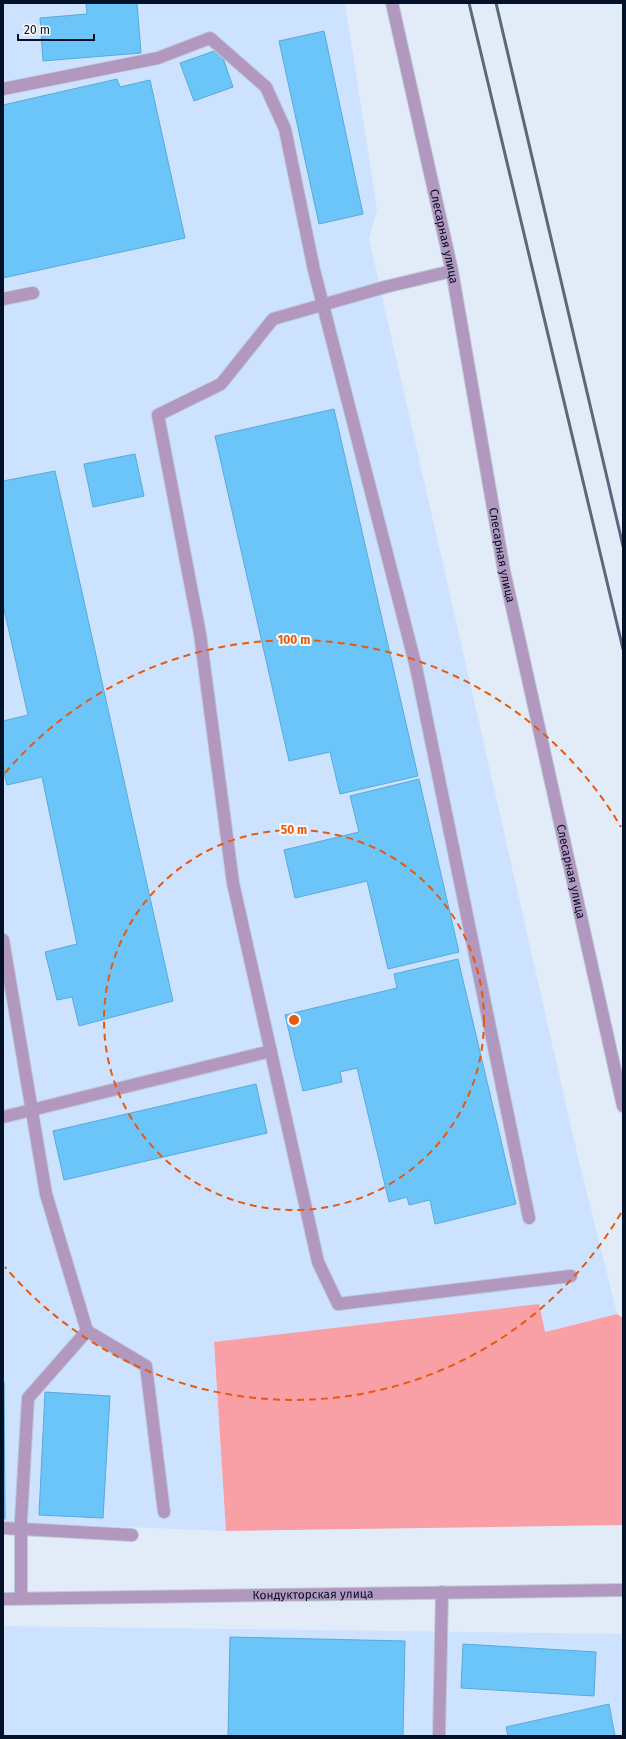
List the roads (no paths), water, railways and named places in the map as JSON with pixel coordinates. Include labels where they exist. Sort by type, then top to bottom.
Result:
[{"type":"street","name":"Слесарная улица","points":[[392,3],[452,271],[504,571],[623,1106]]},
{"type":"street","points":[[3,89],[158,58],[210,38],[266,87],[285,129],[323,305],[416,667],[529,1218]]},
{"type":"street","points":[[452,271],[385,287],[273,319],[221,384],[158,415],[200,634],[233,883],[318,1262],[338,1304],[571,1276]]},
{"type":"street","points":[[3,299],[33,292]]},
{"type":"street","points":[[3,940],[46,1194],[87,1331],[146,1366],[164,1512]]},
{"type":"street","points":[[3,1117],[271,1051]]},
{"type":"street","points":[[21,1598],[21,1524],[28,1398],[87,1331]]},
{"type":"street","points":[[3,1528],[21,1524],[132,1535]]},
{"type":"street","name":"Кондукторская улица","points":[[3,1599],[623,1590]]},
{"type":"street","points":[[439,1736],[442,1592]]},
{"type":"railway","points":[[469,3],[623,649]]},
{"type":"railway","points":[[496,3],[623,546]]}]
